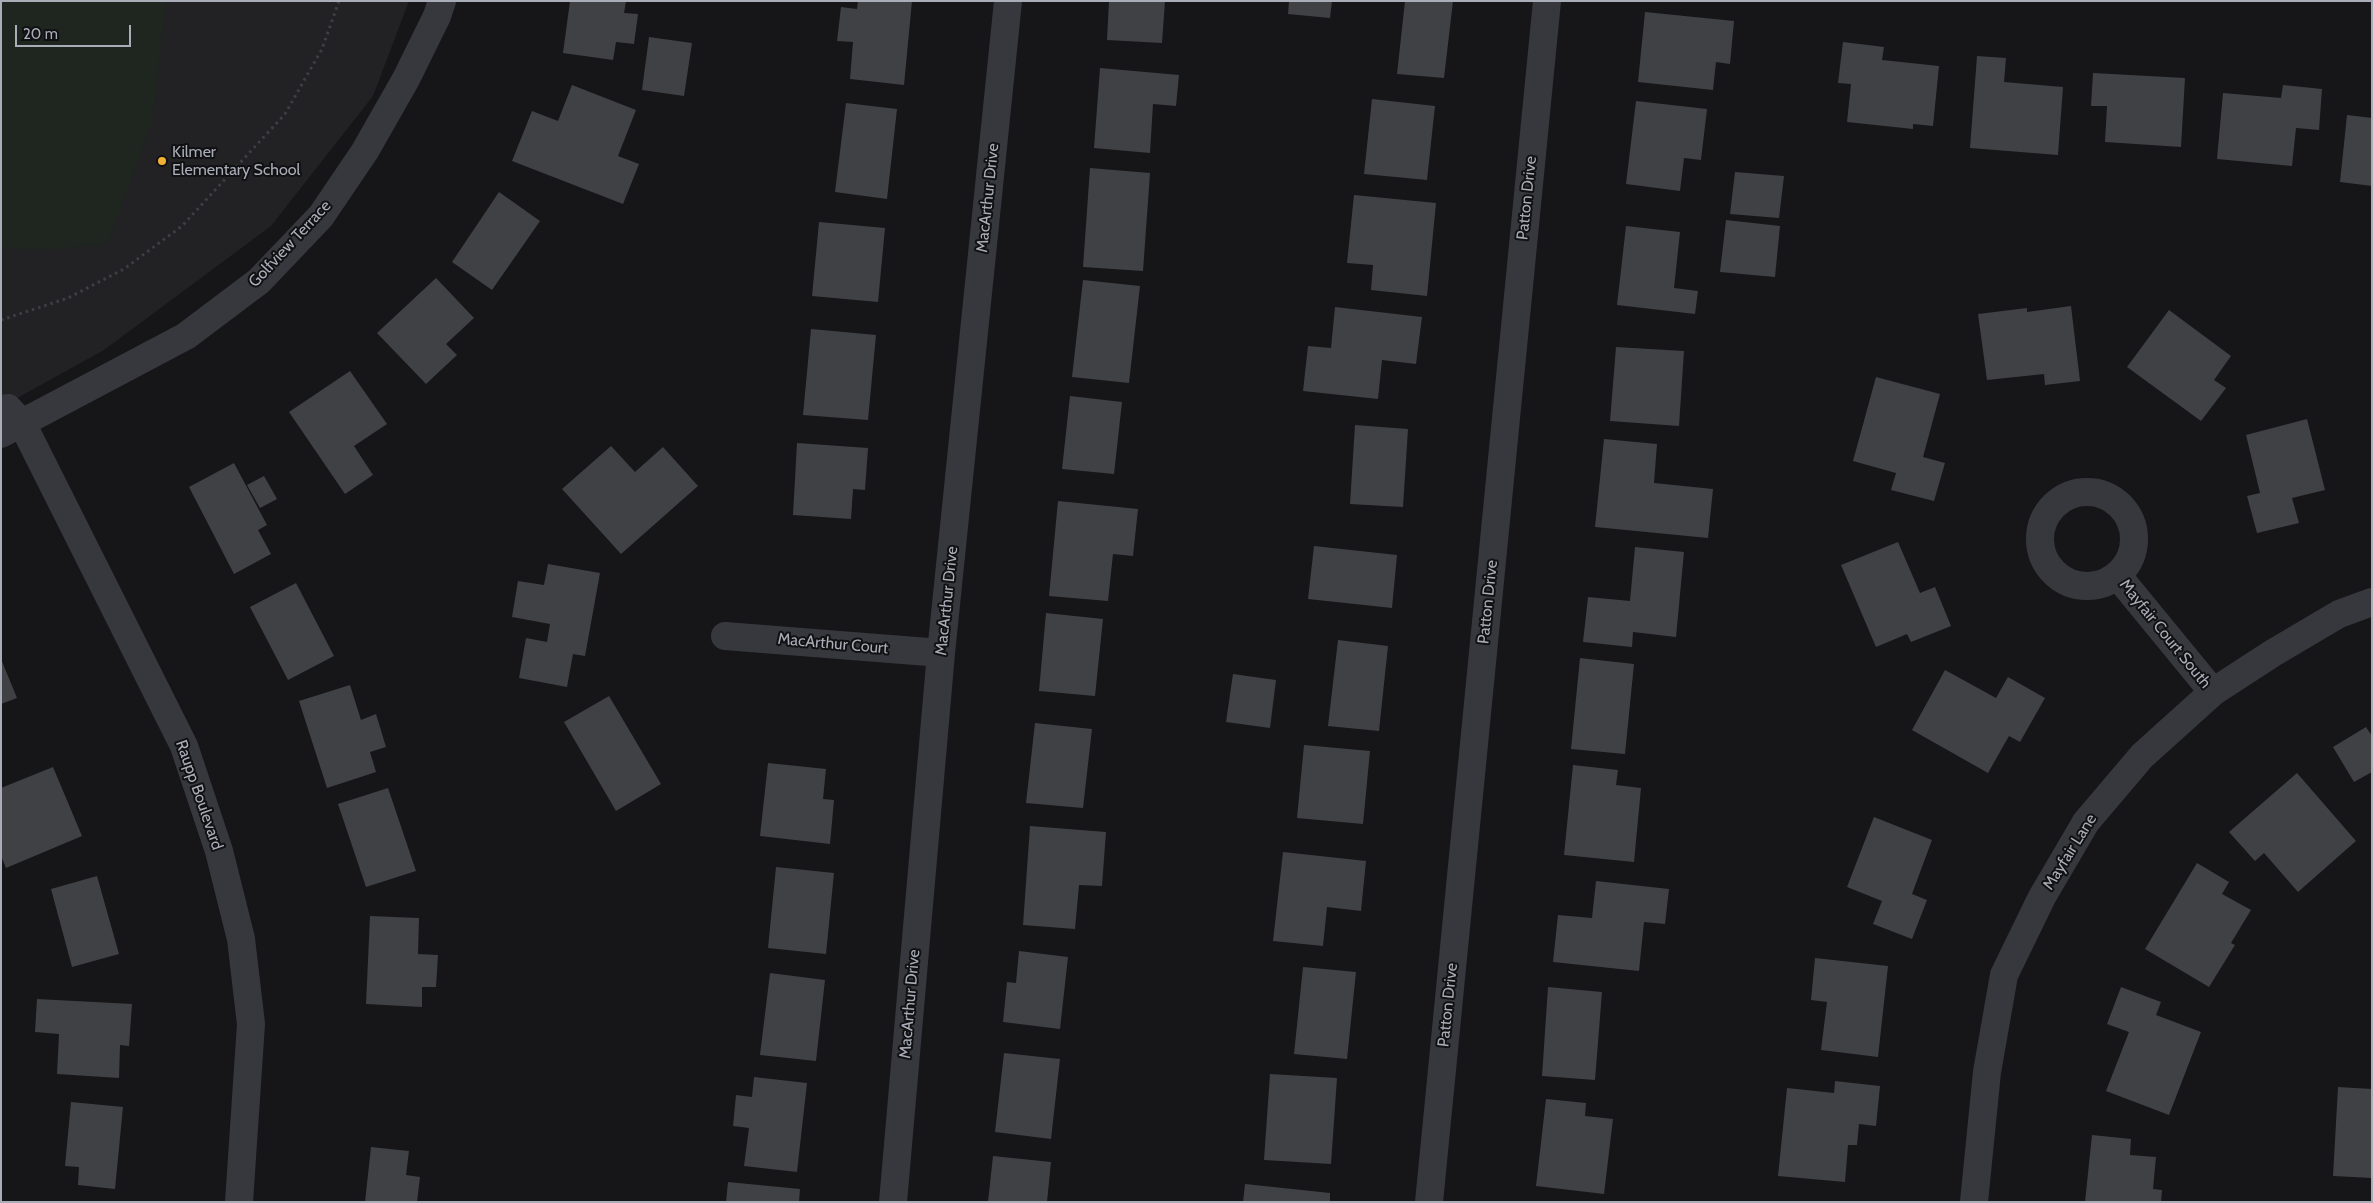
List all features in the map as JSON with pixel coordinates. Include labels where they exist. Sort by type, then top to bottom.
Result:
[{"type":"street","name":"Golfview Terrace","points":[[8,422],[186,336],[259,281],[321,216],[365,151],[406,79],[437,16],[442,1]]},
{"type":"street","name":"MacArthur Drive","points":[[893,1202],[941,653],[1008,1]]},
{"type":"street","name":"Patton Drive","points":[[1429,1202],[1546,1]]},
{"type":"street","name":"Raupp Boulevard","points":[[8,422],[184,746],[219,851],[241,939],[251,1024],[239,1202]]},
{"type":"street","name":"Mayfair Court South","points":[[2117,575],[2213,692]]},
{"type":"street","name":"Mayfair Lane","points":[[1974,1202],[1986,1072],[2004,975],[2042,897],[2086,822],[2142,756],[2213,692],[2273,653],[2339,614],[2372,602]]},
{"type":"street","name":"MacArthur Court","points":[[725,636],[941,653]]},
{"type":"path","points":[[1,320],[68,298],[124,269],[182,226],[285,114],[322,49],[339,1]]},
{"type":"shaded area","name":"Kilmer Elementary School","points":[[1,1],[409,1],[373,96],[271,226],[104,350],[1,407]]},
{"type":"shaded area","points":[[1,1],[166,1],[152,122],[108,243],[59,249],[15,249],[1,247]]},
{"type":"building","points":[[570,1],[626,1],[624,13],[638,14],[634,44],[616,42],[613,60],[563,53]]},
{"type":"building","points":[[858,1],[912,1],[904,85],[850,79],[853,42],[837,41],[841,7],[857,9]]},
{"type":"building","points":[[1109,1],[1165,1],[1162,43],[1107,40]]},
{"type":"building","points":[[1289,1],[1332,1],[1330,18],[1288,14]]},
{"type":"building","points":[[1405,1],[1453,1],[1444,78],[1397,74]]},
{"type":"building","points":[[1645,12],[1734,21],[1730,64],[1716,62],[1713,90],[1638,82]]},
{"type":"building","points":[[649,37],[692,43],[684,96],[642,90]]},
{"type":"building","points":[[1843,42],[1884,47],[1882,60],[1939,66],[1933,126],[1913,124],[1913,129],[1847,122],[1851,84],[1838,83]]},
{"type":"building","points":[[1977,56],[2006,58],[2004,82],[2063,87],[2058,155],[1970,148]]},
{"type":"building","points":[[1100,68],[1179,75],[1176,106],[1153,104],[1150,153],[1094,148]]},
{"type":"building","points":[[2093,73],[2185,78],[2181,147],[2105,142],[2107,106],[2091,106]]},
{"type":"building","points":[[572,85],[636,110],[618,156],[639,164],[623,204],[512,161],[532,111],[558,121]]},
{"type":"building","points":[[2283,85],[2322,89],[2319,130],[2296,128],[2292,166],[2217,159],[2223,93],[2281,98]]},
{"type":"building","points":[[1372,99],[1435,106],[1427,180],[1364,174]]},
{"type":"building","points":[[1636,101],[1707,109],[1701,160],[1684,158],[1680,191],[1626,184]]},
{"type":"building","points":[[846,103],[897,109],[887,199],[835,192]]},
{"type":"building","points":[[2347,115],[2372,118],[2372,186],[2340,182]]},
{"type":"building","points":[[1090,168],[1150,173],[1143,271],[1083,267]]},
{"type":"building","points":[[1735,172],[1784,176],[1779,218],[1730,214]]},
{"type":"building","points":[[499,192],[540,221],[492,290],[452,262]]},
{"type":"building","points":[[1354,195],[1436,203],[1427,296],[1371,290],[1373,265],[1347,263]]},
{"type":"building","points":[[1726,220],[1780,226],[1775,277],[1720,272]]},
{"type":"building","points":[[819,222],[885,228],[878,302],[812,296]]},
{"type":"building","points":[[1626,226],[1680,232],[1674,288],[1698,291],[1695,314],[1617,305]]},
{"type":"building","points":[[436,278],[474,318],[446,344],[457,355],[426,384],[377,333]]},
{"type":"building","points":[[1083,280],[1140,286],[1129,383],[1072,377]]},
{"type":"building","points":[[2071,306],[2080,381],[2045,385],[2044,374],[1987,380],[1978,314],[2027,308],[2027,312]]},
{"type":"building","points":[[1335,307],[1422,317],[1416,364],[1382,360],[1378,399],[1303,391],[1308,346],[1331,348]]},
{"type":"building","points":[[2169,310],[2231,356],[2214,380],[2226,388],[2201,421],[2127,367]]},
{"type":"building","points":[[811,329],[876,335],[868,420],[803,415]]},
{"type":"building","points":[[1616,347],[1684,351],[1679,426],[1610,421]]},
{"type":"building","points":[[350,371],[387,424],[354,446],[373,475],[345,494],[289,412]]},
{"type":"building","points":[[1876,377],[1940,394],[1923,457],[1945,463],[1934,501],[1891,490],[1896,473],[1853,461]]},
{"type":"building","points":[[1070,396],[1122,402],[1114,474],[1062,469]]},
{"type":"building","points":[[2307,419],[2325,490],[2292,498],[2299,523],[2257,533],[2247,496],[2260,493],[2246,435]]},
{"type":"building","points":[[1355,425],[1408,429],[1403,507],[1350,504]]},
{"type":"building","points":[[1604,439],[1657,444],[1654,483],[1713,489],[1708,538],[1595,527]]},
{"type":"building","points":[[797,443],[868,448],[865,490],[853,489],[851,519],[793,515]]},
{"type":"building","points":[[611,446],[635,472],[663,447],[698,486],[621,554],[562,489]]},
{"type":"building","points":[[234,463],[267,525],[258,530],[271,554],[234,574],[189,487]]},
{"type":"building","points":[[264,476],[277,499],[260,508],[247,485]]},
{"type":"building","points":[[1058,501],[1138,509],[1133,556],[1113,554],[1108,601],[1049,596]]},
{"type":"building","points":[[1898,542],[1920,593],[1935,587],[1951,626],[1911,642],[1907,634],[1876,647],[1841,565]]},
{"type":"building","points":[[1314,546],[1397,555],[1392,608],[1308,599]]},
{"type":"building","points":[[1635,547],[1684,552],[1676,637],[1633,632],[1632,647],[1583,642],[1588,597],[1630,601]]},
{"type":"building","points":[[548,564],[600,573],[585,656],[573,654],[567,687],[519,678],[526,638],[547,642],[550,624],[512,617],[518,581],[544,585]]},
{"type":"building","points":[[296,583],[334,656],[288,680],[250,607]]},
{"type":"building","points":[[1046,613],[1103,619],[1095,696],[1039,691]]},
{"type":"building","points":[[1338,640],[1388,646],[1379,731],[1328,726]]},
{"type":"building","points":[[1580,658],[1634,664],[1625,754],[1571,749]]},
{"type":"building","points":[[1,659],[17,698],[1,704]]},
{"type":"building","points":[[1945,670],[1996,698],[2008,677],[2045,698],[2020,742],[2009,736],[1988,773],[1912,730]]},
{"type":"building","points":[[1233,674],[1276,680],[1270,728],[1226,722]]},
{"type":"building","points":[[350,685],[361,720],[376,714],[386,747],[370,752],[376,772],[327,788],[299,701]]},
{"type":"building","points":[[609,696],[661,784],[616,811],[564,722]]},
{"type":"building","points":[[1035,723],[1092,729],[1083,808],[1026,803]]},
{"type":"building","points":[[2366,727],[2372,736],[2372,772],[2354,782],[2333,747]]},
{"type":"building","points":[[1304,745],[1370,751],[1363,824],[1297,818]]},
{"type":"building","points":[[768,763],[826,769],[823,799],[834,800],[830,844],[760,836]]},
{"type":"building","points":[[1573,765],[1618,770],[1616,785],[1641,788],[1634,862],[1564,855]]},
{"type":"building","points":[[53,767],[82,836],[6,868],[1,856],[1,788]]},
{"type":"building","points":[[2297,773],[2356,841],[2298,892],[2264,853],[2255,861],[2229,832]]},
{"type":"building","points":[[388,788],[416,871],[366,887],[338,804]]},
{"type":"building","points":[[1874,817],[1932,840],[1912,894],[1927,900],[1912,939],[1873,924],[1882,901],[1847,887]]},
{"type":"building","points":[[1030,826],[1106,832],[1102,886],[1079,885],[1075,929],[1023,925]]},
{"type":"building","points":[[1283,852],[1366,861],[1361,911],[1327,907],[1323,946],[1273,941]]},
{"type":"building","points":[[2197,863],[2229,882],[2222,894],[2251,910],[2231,943],[2235,945],[2209,987],[2145,949]]},
{"type":"building","points":[[776,867],[834,873],[826,954],[768,948]]},
{"type":"building","points":[[97,876],[119,954],[72,967],[51,889]]},
{"type":"building","points":[[1596,881],[1669,889],[1665,924],[1644,922],[1639,971],[1553,962],[1558,915],[1592,918]]},
{"type":"building","points":[[370,916],[419,918],[418,954],[438,955],[436,987],[422,987],[422,1007],[366,1004]]},
{"type":"building","points":[[1019,951],[1068,957],[1060,1029],[1003,1022],[1007,982],[1016,983]]},
{"type":"building","points":[[1815,958],[1888,966],[1878,1057],[1821,1050],[1827,1002],[1811,1000]]},
{"type":"building","points":[[1303,967],[1356,972],[1347,1059],[1294,1054]]},
{"type":"building","points":[[770,973],[825,980],[816,1061],[760,1055]]},
{"type":"building","points":[[1548,987],[1602,992],[1595,1080],[1542,1076]]},
{"type":"building","points":[[2121,987],[2161,1002],[2156,1015],[2201,1032],[2169,1115],[2106,1091],[2129,1032],[2107,1024]]},
{"type":"building","points":[[37,999],[132,1004],[129,1046],[120,1045],[119,1078],[57,1074],[59,1034],[35,1032]]},
{"type":"building","points":[[1004,1053],[1060,1059],[1051,1139],[995,1132]]},
{"type":"building","points":[[1270,1074],[1337,1078],[1331,1164],[1264,1160]]},
{"type":"building","points":[[754,1077],[807,1083],[797,1172],[744,1166],[749,1128],[733,1126],[736,1095],[752,1097]]},
{"type":"building","points":[[1835,1081],[1880,1086],[1876,1126],[1859,1124],[1857,1145],[1848,1145],[1845,1182],[1778,1176],[1787,1088],[1834,1093]]},
{"type":"building","points":[[2338,1087],[2372,1089],[2372,1178],[2333,1176]]},
{"type":"building","points":[[1546,1099],[1586,1103],[1585,1116],[1613,1119],[1604,1194],[1536,1186]]},
{"type":"building","points":[[71,1102],[123,1107],[115,1189],[78,1185],[79,1167],[65,1166]]},
{"type":"building","points":[[2092,1135],[2131,1139],[2130,1155],[2156,1157],[2153,1189],[2162,1190],[2161,1202],[2085,1202]]},
{"type":"building","points":[[371,1147],[409,1151],[406,1175],[420,1177],[417,1202],[365,1202]]},
{"type":"building","points":[[993,1156],[1051,1162],[1047,1202],[988,1202]]},
{"type":"building","points":[[728,1182],[800,1189],[799,1202],[726,1202]]},
{"type":"building","points":[[1245,1184],[1330,1193],[1330,1202],[1243,1202]]},
{"type":"place","name":"Kilmer Elementary School","points":[[162,161]]}]
